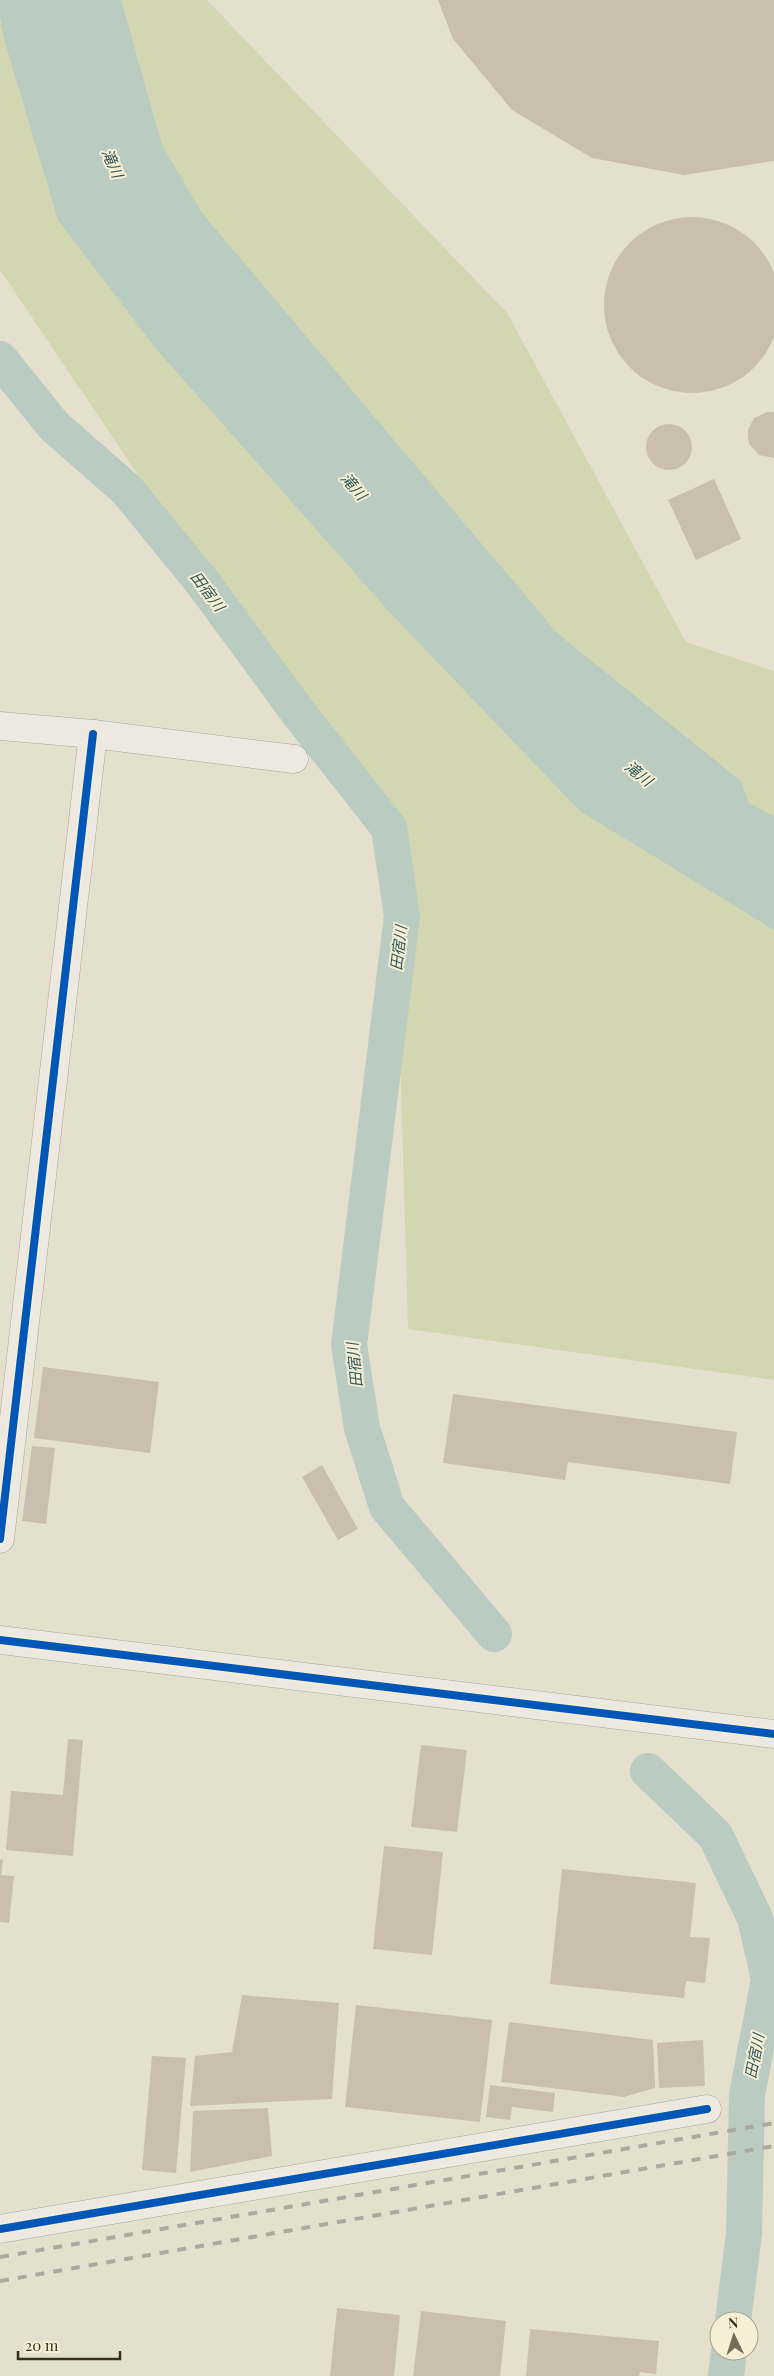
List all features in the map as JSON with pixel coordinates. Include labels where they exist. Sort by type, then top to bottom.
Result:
[{"type":"street","points":[[0,726],[92,734],[294,759]]},
{"type":"street","points":[[0,1539],[92,734]]},
{"type":"street","points":[[0,1640],[774,1734]]},
{"type":"street","points":[[0,2229],[707,2109]]},
{"type":"green space","points":[[0,0],[207,0],[507,313],[686,642],[774,671],[774,1380],[408,1329],[395,873],[297,711],[0,270]]},
{"type":"water","name":"滝川","points":[[0,0],[121,0],[162,145],[202,213],[558,634],[741,781],[749,803],[774,816],[774,930],[580,811],[393,616],[157,350],[58,220],[4,39],[0,16]]},
{"type":"building","points":[[438,0],[774,0],[774,161],[684,175],[592,158],[512,110],[453,39]]},
{"type":"building","points":[[683,217],[701,217],[726,223],[741,231],[755,242],[766,256],[774,271],[779,288],[779,322],[774,339],[766,354],[755,368],[741,379],[718,390],[701,393],[683,393],[658,387],[643,379],[629,368],[618,354],[607,331],[604,314],[604,296],[610,271],[618,256],[629,242],[643,231],[666,220]]},
{"type":"building","points":[[767,412],[774,412],[774,458],[759,455],[749,444],[748,438],[748,430],[754,418]]},
{"type":"building","points":[[665,424],[673,424],[682,428],[688,434],[692,447],[688,460],[682,466],[673,470],[665,470],[656,466],[650,460],[646,451],[646,443],[650,434],[656,428]]},
{"type":"building","points":[[714,479],[741,539],[696,560],[668,500]]},
{"type":"building","points":[[43,1367],[159,1382],[150,1453],[34,1438]]},
{"type":"building","points":[[453,1394],[737,1432],[730,1484],[568,1462],[565,1480],[443,1463]]},
{"type":"building","points":[[32,1446],[55,1448],[46,1524],[22,1521]]},
{"type":"building","points":[[322,1465],[358,1529],[338,1540],[302,1477]]},
{"type":"building","points":[[68,1739],[83,1740],[73,1856],[6,1850],[11,1791],[63,1795]]},
{"type":"building","points":[[421,1745],[467,1750],[457,1832],[411,1827]]},
{"type":"building","points":[[384,1846],[443,1852],[432,1955],[373,1949]]},
{"type":"building","points":[[0,1859],[3,1860],[1,1875],[14,1876],[9,1923],[0,1922]]},
{"type":"building","points":[[562,1869],[696,1883],[690,1937],[710,1938],[705,1983],[686,1981],[684,1998],[550,1984]]},
{"type":"building","points":[[242,1995],[339,2003],[332,2099],[190,2106],[195,2056],[232,2052]]},
{"type":"building","points":[[356,2005],[492,2020],[480,2122],[345,2107]]},
{"type":"building","points":[[509,2022],[653,2040],[655,2088],[624,2097],[501,2082]]},
{"type":"building","points":[[703,2040],[705,2086],[659,2088],[657,2043]]},
{"type":"building","points":[[152,2056],[186,2058],[176,2173],[142,2170]]},
{"type":"building","points":[[490,2085],[555,2093],[553,2112],[512,2107],[510,2120],[486,2117]]},
{"type":"building","points":[[268,2108],[272,2156],[190,2172],[193,2111]]},
{"type":"building","points":[[337,2308],[400,2315],[394,2376],[330,2376]]},
{"type":"building","points":[[421,2311],[506,2321],[500,2376],[413,2376]]},
{"type":"building","points":[[530,2329],[659,2341],[656,2374],[640,2372],[639,2376],[526,2376]]},
{"type":"waterway","name":"田宿川","points":[[0,359],[54,426],[127,490],[203,583],[297,711],[389,828],[402,916],[349,1345],[362,1428],[387,1507],[494,1634]]},
{"type":"waterway","name":"田宿川","points":[[648,1771],[715,1835],[755,1918],[769,1979],[747,2095],[744,2234],[734,2311]]},
{"type":"waterway","name":"田宿川","points":[[726,2376],[728,2361]]},
{"type":"railway","points":[[0,2257],[774,2123]]},
{"type":"railway","points":[[0,2281],[774,2146]]},
{"type":"cycle path","points":[[0,1539],[93,734]]},
{"type":"cycle path","points":[[0,1640],[774,1734]]},
{"type":"cycle path","points":[[0,2229],[707,2109]]}]
